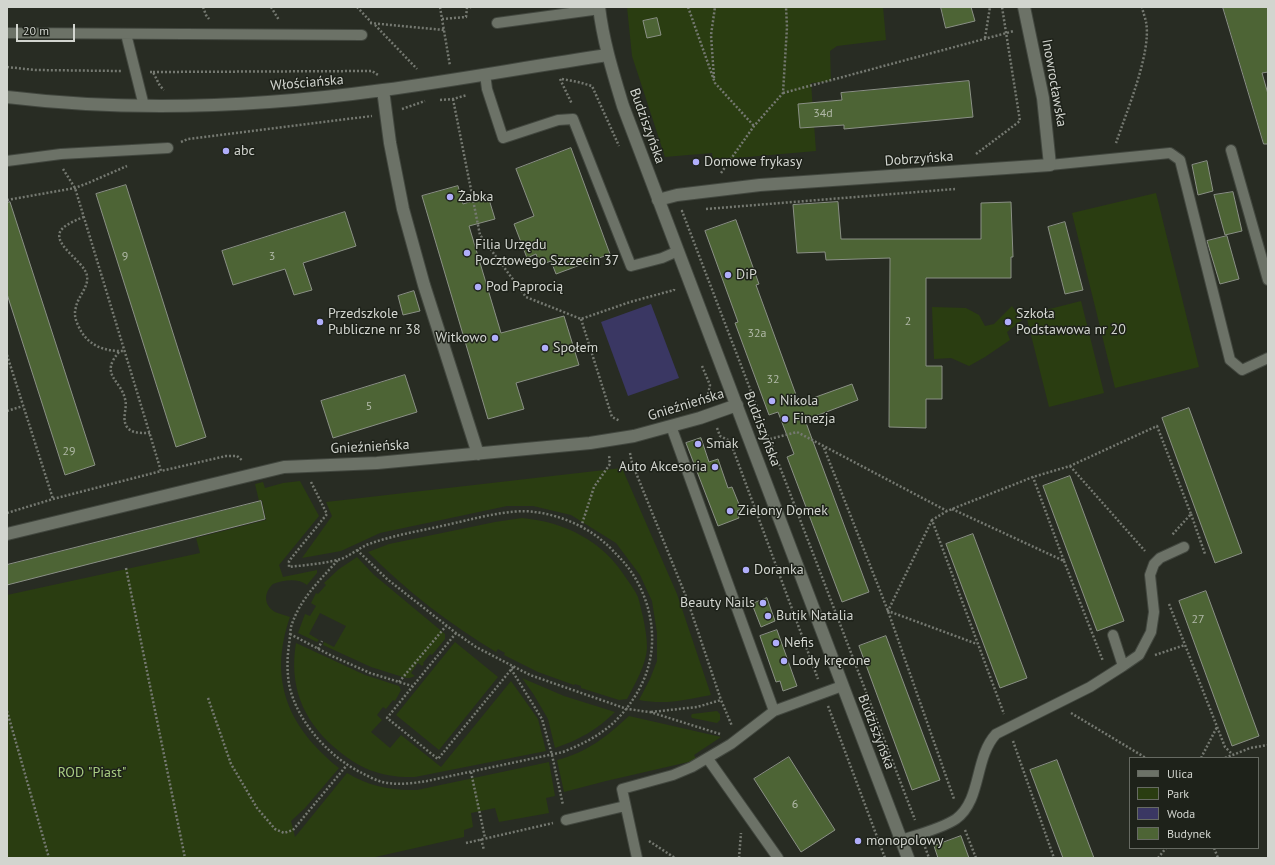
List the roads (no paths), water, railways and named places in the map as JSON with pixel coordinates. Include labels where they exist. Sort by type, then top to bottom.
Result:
[{"type":"street","name":"Inowrocławska","points":[[1024,7],[1043,98],[1050,165]]},
{"type":"street","name":"Budziszyńska","points":[[600,8],[608,55],[623,106],[908,858]]},
{"type":"street","name":"Włościańska","points":[[7,97],[144,106],[271,102],[384,85],[453,79],[608,55]]},
{"type":"street","points":[[384,85],[397,180],[412,244],[478,454]]},
{"type":"street","name":"Dobrzyńska","points":[[658,200],[677,194],[760,185],[1050,165]]},
{"type":"street","name":"Gnieźnieńska","points":[[7,534],[284,467],[302,465],[377,463],[607,440],[627,437],[671,426],[737,405]]},
{"type":"lane","points":[[497,23],[600,8]]},
{"type":"lane","points":[[7,33],[362,35]]},
{"type":"lane","points":[[126,34],[144,106]]},
{"type":"lane","points":[[485,74],[487,89],[503,138],[558,120],[573,119],[631,266],[662,258],[678,251]]},
{"type":"lane","points":[[7,161],[54,154],[168,148]]},
{"type":"lane","points":[[1231,150],[1268,280]]},
{"type":"lane","name":"Dobrzyńska","points":[[1050,165],[1170,153],[1180,160],[1230,360],[1242,370],[1268,358]]},
{"type":"lane","points":[[671,426],[774,711]]},
{"type":"lane","points":[[901,840],[944,825],[960,815],[969,803],[985,749],[996,734],[1108,676],[1139,655],[1151,632],[1154,612],[1150,575],[1154,564],[1160,558],[1184,547]]},
{"type":"lane","points":[[1113,635],[1123,666]]},
{"type":"lane","points":[[637,858],[622,789],[673,775],[708,759],[738,740],[774,711],[842,686]]},
{"type":"lane","points":[[708,759],[778,858]]},
{"type":"lane","points":[[566,820],[625,806]]},
{"type":"water","points":[[651,304],[679,378],[628,396],[601,322]]},
{"type":"place","name":"abc","points":[[226,151]]},
{"type":"place","name":"Domowe frykasy","points":[[696,162]]},
{"type":"place","name":"Żabka","points":[[450,197]]},
{"type":"place","name":"Filia Urzędu Pocztowego Szczecin 37","points":[[467,253]]},
{"type":"place","name":"DiP","points":[[728,275]]},
{"type":"place","name":"Pod Paprocią","points":[[478,287]]},
{"type":"place","name":"Przedszkole Publiczne nr 38","points":[[320,322]]},
{"type":"place","name":"Szkoła Podstawowa nr 20","points":[[1008,322]]},
{"type":"place","name":"Witkowo","points":[[495,338]]},
{"type":"place","name":"Społem","points":[[545,348]]},
{"type":"place","name":"Nikola","points":[[772,401]]},
{"type":"place","name":"Finezja","points":[[785,419]]},
{"type":"place","name":"Smak","points":[[698,444]]},
{"type":"place","name":"Auto Akcesoria","points":[[715,467]]},
{"type":"place","name":"Zielony Domek","points":[[730,511]]},
{"type":"place","name":"Doranka","points":[[746,570]]},
{"type":"place","name":"Beauty Nails","points":[[763,603]]},
{"type":"place","name":"Butik Natalia","points":[[768,616]]},
{"type":"place","name":"Nefis","points":[[776,643]]},
{"type":"place","name":"Lody kręcone","points":[[784,661]]},
{"type":"place","name":"monopolowy","points":[[858,841]]},
{"type":"park label","name":"ROD \"Piast\"","points":[[92,773]]}]
